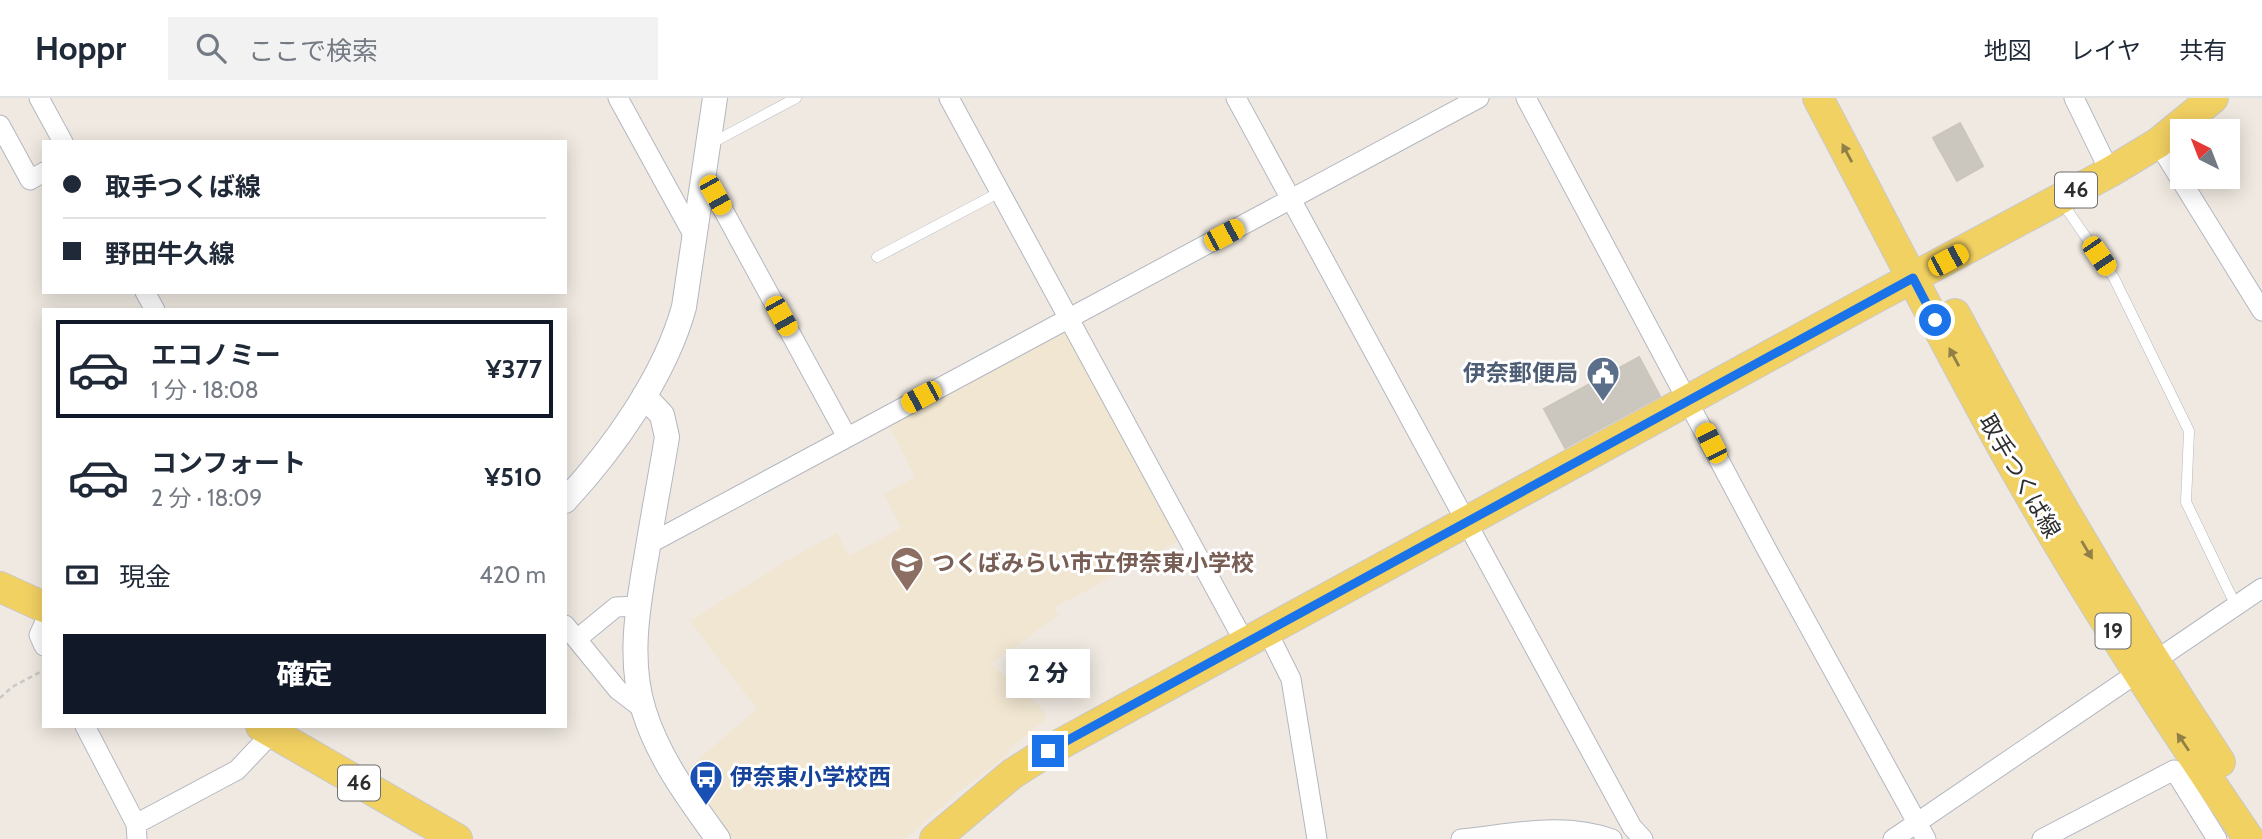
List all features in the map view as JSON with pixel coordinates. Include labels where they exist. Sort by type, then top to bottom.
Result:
[{"type":"main road","name":"取手つくば線","points":[[1818,98],[2055,497],[2146,667],[2249,839]]},
{"type":"main road","name":"取手つくば線","points":[[1841,98],[1922,274]]},
{"type":"main road","name":"46","points":[[935,839],[1012,774],[1048,751],[2110,172],[2158,143],[2213,98]]},
{"type":"main road","points":[[0,587],[42,606]]},
{"type":"main road","name":"取手つくば線","points":[[2146,667],[2262,822]]},
{"type":"main road","name":"46","points":[[270,728],[457,839]]},
{"type":"street","points":[[39,98],[62,140]]},
{"type":"street","points":[[618,98],[695,238]]},
{"type":"street","points":[[567,498],[616,437],[644,396],[669,353],[678,330],[684,307],[715,98]]},
{"type":"street","points":[[949,98],[1068,318],[1256,637],[1291,679],[1317,839]]},
{"type":"street","points":[[1236,98],[1632,827],[1643,839]]},
{"type":"street","points":[[649,544],[1479,98]]},
{"type":"street","points":[[1526,98],[1767,550],[1922,831]]},
{"type":"street","points":[[2074,98],[2110,172]]},
{"type":"street","points":[[0,125],[30,180],[42,173]]},
{"type":"street","points":[[2158,143],[2262,310]]},
{"type":"street","points":[[702,177],[715,195],[847,437]]},
{"type":"street","points":[[644,396],[662,415],[667,437],[638,606],[636,670],[643,709],[670,770],[719,839]]},
{"type":"street","points":[[1893,839],[1922,831],[2146,667],[2262,588]]},
{"type":"street","points":[[638,606],[616,607],[571,632],[618,690],[643,709]]},
{"type":"street","points":[[86,728],[137,832],[237,770],[270,728]]},
{"type":"street","points":[[2042,839],[2174,770],[2213,838]]},
{"type":"street","points":[[1461,839],[1560,828],[1594,832],[1612,839]]},
{"type":"lane","points":[[708,145],[796,98]]},
{"type":"lane","points":[[877,257],[1000,192]]},
{"type":"lane","points":[[2060,199],[2114,278],[2189,431],[2186,502],[2236,606]]},
{"type":"path","points":[[0,698],[12,687],[42,671]]},
{"type":"shaded area","name":"つくばみらい市立伊奈東小学校","points":[[1069,329],[1183,539],[1053,608],[1059,615],[991,664],[1040,707],[1047,718],[1009,750],[1009,754],[962,789],[905,839],[731,839],[689,780],[687,769],[757,709],[690,621],[837,533],[849,556],[901,528],[884,494],[915,477],[889,425]]},
{"type":"building","points":[[1960,123],[1983,166],[1957,181],[1933,138]]},
{"type":"building","points":[[1639,357],[1660,396],[1565,448],[1544,409]]},
{"type":"place","name":"伊奈郵便局","points":[[1603,403]]},
{"type":"place","name":"つくばみらい市立伊奈東小学校","points":[[907,593]]},
{"type":"place","name":"伊奈東小学校西","points":[[706,807]]},
{"type":"route","points":[[1048,751],[1913,278],[1935,320]]}]
